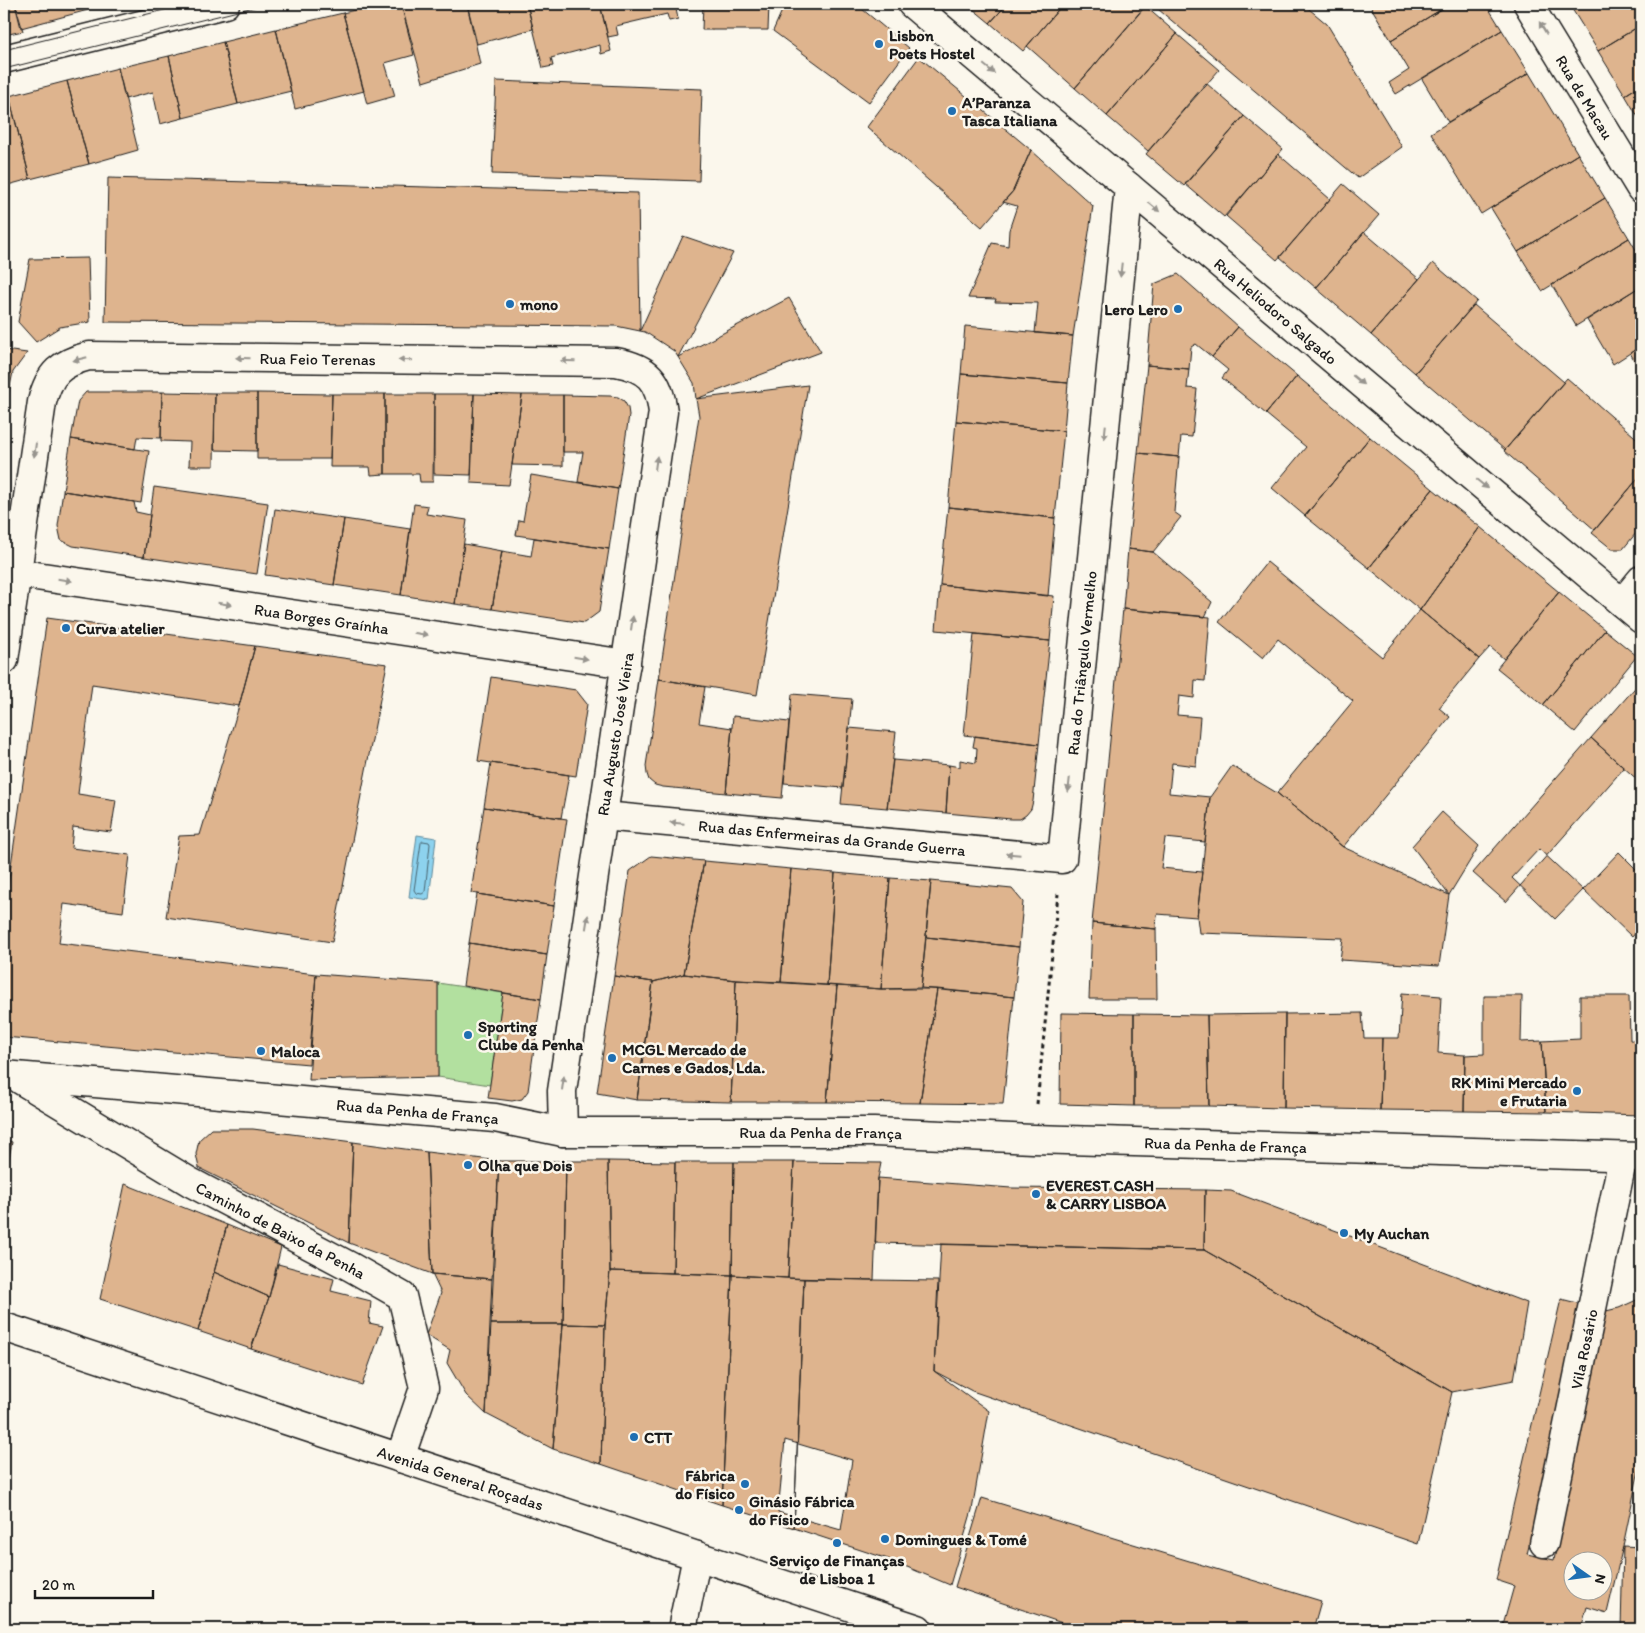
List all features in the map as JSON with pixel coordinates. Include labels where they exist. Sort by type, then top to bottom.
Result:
[{"type":"street","points":[[4,59],[225,4]]},
{"type":"street","name":"Rua Heliodoro Salgado","points":[[912,4],[1632,610]]},
{"type":"street","name":"Rua de Macau","points":[[1528,4],[1641,189]]},
{"type":"street","name":"Rua do Triângulo Vermelho","points":[[1062,859],[1129,187]]},
{"type":"street","name":"Rua Feio Terenas","points":[[4,660],[45,387],[57,370],[73,360],[89,356],[616,362]]},
{"type":"street","name":"Rua Augusto José Vieira","points":[[564,1132],[562,1090],[663,412],[661,395],[651,377],[632,365],[616,362]]},
{"type":"street","name":"Rua Borges Graínha","points":[[16,573],[626,664]]},
{"type":"street","points":[[1632,610],[1641,580]]},
{"type":"street","name":"Rua das Enfermeiras da Grande Guerra","points":[[603,816],[1062,859]]},
{"type":"street","name":"Rua da Penha de França","points":[[10,1076],[494,1118],[564,1132],[874,1132],[1033,1139],[1632,1157]]},
{"type":"street","name":"Caminho de Baixo da Penha","points":[[10,1076],[190,1182],[402,1296],[424,1388],[400,1458]]},
{"type":"street","name":"Vila Rosário","points":[[1544,1543],[1632,1157]]},
{"type":"street","name":"Avenida General Roçadas","points":[[4,1327],[918,1629]]},
{"type":"street","points":[[682,1629],[697,1556]]},
{"type":"path","points":[[1033,1139],[1062,859]]},
{"type":"green space","name":"Sporting Clube da Penha","points":[[438,983],[503,993],[490,1085],[438,1077]]},
{"type":"water","points":[[417,835],[436,838],[429,900],[409,897]]},
{"type":"building","points":[[4,4],[15,4],[23,31],[4,35]]},
{"type":"building","points":[[15,4],[87,4],[88,10],[21,28]]},
{"type":"building","points":[[378,4],[401,4],[414,55],[385,63],[395,96],[367,104],[343,13]]},
{"type":"building","points":[[401,4],[467,4],[480,64],[423,82]]},
{"type":"building","points":[[467,4],[527,4],[533,29],[477,44]]},
{"type":"building","points":[[527,4],[600,4],[611,51],[601,54],[600,45],[551,58],[553,66],[543,68]]},
{"type":"building","points":[[600,4],[675,4],[678,19],[669,21],[667,14],[616,26],[618,35],[608,37]]},
{"type":"building","points":[[703,4],[769,4],[768,30],[702,30]]},
{"type":"building","points":[[785,4],[856,4],[909,48],[869,102],[773,31]]},
{"type":"building","points":[[967,4],[1007,4],[990,23]]},
{"type":"building","points":[[1007,4],[1063,4],[1023,51],[990,23]]},
{"type":"building","points":[[1063,4],[1136,4],[1143,9],[1075,88],[1027,46]]},
{"type":"building","points":[[1152,4],[1303,4],[1327,24],[1402,147],[1358,178]]},
{"type":"building","points":[[1369,4],[1450,4],[1391,40]]},
{"type":"building","points":[[1450,4],[1486,4],[1502,30],[1396,94],[1389,83],[1409,70],[1391,40]]},
{"type":"building","points":[[1569,4],[1641,4],[1641,25],[1598,51]]},
{"type":"building","points":[[1145,6],[1177,34],[1107,116],[1075,88]]},
{"type":"building","points":[[343,13],[364,91],[295,109],[276,29]]},
{"type":"building","points":[[1641,25],[1641,85],[1625,95],[1598,51]]},
{"type":"building","points":[[276,29],[291,91],[238,104],[223,42]]},
{"type":"building","points":[[1502,30],[1529,73],[1448,122],[1422,79]]},
{"type":"building","points":[[1177,34],[1219,70],[1148,151],[1107,116]]},
{"type":"building","points":[[223,42],[238,104],[183,118],[169,56]]},
{"type":"building","points":[[169,56],[183,118],[160,124],[153,92],[125,99],[118,68]]},
{"type":"building","points":[[919,57],[1031,150],[1013,191],[982,227],[867,127]]},
{"type":"building","points":[[118,68],[138,150],[89,164],[67,81]]},
{"type":"building","points":[[1529,73],[1578,154],[1481,214],[1431,133]]},
{"type":"building","points":[[67,81],[89,164],[30,179],[9,96]]},
{"type":"building","points":[[496,81],[702,89],[699,181],[492,174]]},
{"type":"building","points":[[1206,83],[1244,116],[1184,186],[1146,154]]},
{"type":"building","points":[[1641,85],[1641,122],[1625,95]]},
{"type":"building","points":[[9,96],[30,179],[4,186],[4,97]]},
{"type":"building","points":[[1244,116],[1283,149],[1224,217],[1185,184]]},
{"type":"building","points":[[1031,150],[1093,206],[1073,336],[1035,333],[1038,303],[995,302],[996,299],[968,298],[992,243],[1008,246],[1009,230],[1017,206],[1003,202],[1013,191]]},
{"type":"building","points":[[1278,154],[1330,199],[1277,260],[1226,216]]},
{"type":"building","points":[[1578,154],[1605,198],[1518,252],[1491,208]]},
{"type":"building","points":[[108,178],[638,193],[640,331],[616,326],[105,322]]},
{"type":"building","points":[[1343,184],[1379,215],[1316,288],[1280,257]]},
{"type":"building","points":[[1605,198],[1629,238],[1542,291],[1518,252]]},
{"type":"building","points":[[1364,232],[1419,279],[1371,335],[1316,288]]},
{"type":"building","points":[[683,236],[733,253],[678,357],[674,351],[645,332],[640,331]]},
{"type":"building","points":[[1629,238],[1641,258],[1641,286],[1576,326],[1552,285]]},
{"type":"building","points":[[88,258],[90,322],[60,327],[36,342],[18,322],[30,259]]},
{"type":"building","points":[[1433,263],[1477,301],[1415,373],[1371,335]]},
{"type":"building","points":[[1178,274],[1238,327],[1212,357],[1196,344],[1191,347],[1189,369],[1147,365],[1154,284]]},
{"type":"building","points":[[1641,286],[1641,346],[1613,364],[1587,320]]},
{"type":"building","points":[[789,298],[821,352],[696,399],[694,383],[678,357]]},
{"type":"building","points":[[1474,305],[1564,382],[1505,450],[1415,373]]},
{"type":"building","points":[[965,326],[1073,336],[1068,383],[961,374]]},
{"type":"building","points":[[1238,327],[1297,376],[1266,414],[1222,378],[1228,370],[1212,357]]},
{"type":"building","points":[[1641,346],[1641,371],[1630,353]]},
{"type":"building","points":[[4,350],[27,353],[13,372],[6,406],[4,406]]},
{"type":"building","points":[[1147,365],[1189,369],[1187,388],[1197,389],[1192,437],[1181,436],[1179,457],[1138,453]]},
{"type":"building","points":[[961,374],[1068,383],[1064,431],[956,421]]},
{"type":"building","points":[[1297,376],[1370,437],[1305,516],[1272,488],[1306,447],[1266,414]]},
{"type":"building","points":[[1567,378],[1641,442],[1641,475],[1595,530],[1504,451]]},
{"type":"building","points":[[808,385],[757,695],[659,679],[699,416],[696,399]]},
{"type":"building","points":[[86,392],[162,392],[161,438],[137,437],[135,449],[71,439],[78,401]]},
{"type":"building","points":[[162,392],[215,393],[214,466],[189,466],[190,442],[161,441]]},
{"type":"building","points":[[215,393],[257,393],[257,451],[214,450]]},
{"type":"building","points":[[257,393],[332,394],[330,459],[257,459]]},
{"type":"building","points":[[332,394],[385,394],[385,474],[371,475],[370,467],[330,467]]},
{"type":"building","points":[[385,394],[434,394],[433,482],[420,482],[419,474],[385,474]]},
{"type":"building","points":[[434,394],[474,394],[471,475],[434,474]]},
{"type":"building","points":[[474,394],[522,395],[509,485],[471,483]]},
{"type":"building","points":[[522,395],[563,395],[563,466],[512,465]]},
{"type":"building","points":[[563,395],[610,396],[618,397],[624,401],[629,415],[618,489],[578,482],[583,452],[563,452]]},
{"type":"building","points":[[956,421],[1064,431],[1055,518],[948,507]]},
{"type":"building","points":[[1370,437],[1433,489],[1369,568],[1305,516]]},
{"type":"building","points":[[71,439],[149,451],[141,503],[63,491]]},
{"type":"building","points":[[1138,453],[1179,457],[1174,512],[1181,517],[1153,552],[1128,549]]},
{"type":"building","points":[[531,475],[618,489],[609,549],[516,535],[519,520],[523,521]]},
{"type":"building","points":[[1641,475],[1641,527],[1623,549],[1612,549],[1592,533]]},
{"type":"building","points":[[154,487],[268,503],[257,574],[144,557]]},
{"type":"building","points":[[1433,489],[1480,527],[1420,610],[1369,568]]},
{"type":"building","points":[[63,491],[134,502],[136,512],[150,515],[144,557],[73,546],[61,540],[58,526]]},
{"type":"building","points":[[414,504],[428,506],[426,514],[467,520],[455,604],[401,595]]},
{"type":"building","points":[[948,507],[1055,518],[1048,596],[940,585]]},
{"type":"building","points":[[275,509],[344,519],[334,585],[265,575]]},
{"type":"building","points":[[344,519],[410,529],[401,595],[334,585]]},
{"type":"building","points":[[1480,527],[1559,592],[1504,659],[1490,647],[1479,659],[1420,610]]},
{"type":"building","points":[[534,538],[609,549],[599,612],[584,623],[492,609],[502,551],[531,556]]},
{"type":"building","points":[[464,544],[502,551],[492,609],[455,604]]},
{"type":"building","points":[[1128,549],[1153,552],[1212,602],[1205,617],[1123,609]]},
{"type":"building","points":[[1267,562],[1382,657],[1420,610],[1479,659],[1439,708],[1450,717],[1343,847],[1277,793],[1353,701],[1278,639],[1263,658],[1219,622]]},
{"type":"building","points":[[940,585],[1054,596],[1050,641],[936,630]]},
{"type":"building","points":[[1559,592],[1605,630],[1543,705],[1497,668]]},
{"type":"building","points":[[1123,609],[1210,617],[1205,681],[1195,680],[1194,698],[1179,696],[1177,715],[1200,717],[1196,766],[1172,763],[1169,793],[1210,797],[1205,842],[1165,838],[1161,868],[1202,872],[1197,917],[1157,914],[1156,929],[1092,923]]},
{"type":"building","points":[[47,618],[255,646],[239,706],[92,684],[78,794],[116,800],[111,832],[73,827],[71,848],[130,855],[123,912],[64,904],[59,943],[316,974],[309,1064],[4,1037],[4,913]]},
{"type":"building","points":[[1605,630],[1637,656],[1575,732],[1543,705]]},
{"type":"building","points":[[974,634],[1050,641],[1039,744],[964,735]]},
{"type":"building","points":[[255,646],[387,664],[332,942],[166,917],[179,836],[200,835]]},
{"type":"building","points":[[491,677],[576,690],[587,704],[576,776],[478,761]]},
{"type":"building","points":[[659,679],[705,687],[699,723],[732,728],[726,793],[663,787],[655,785],[649,780],[646,766]]},
{"type":"building","points":[[1641,681],[1641,783],[1591,738]]},
{"type":"building","points":[[792,694],[852,699],[843,788],[784,783]]},
{"type":"building","points":[[733,716],[789,722],[782,798],[726,793]]},
{"type":"building","points":[[849,728],[896,732],[887,808],[841,804]]},
{"type":"building","points":[[975,736],[1039,744],[1031,809],[1020,819],[946,813],[949,765],[960,767],[960,760],[976,763],[977,748],[973,747]]},
{"type":"building","points":[[1591,738],[1624,768],[1506,902],[1473,873]]},
{"type":"building","points":[[893,760],[949,765],[946,813],[887,808]]},
{"type":"building","points":[[491,763],[569,775],[561,818],[484,807]]},
{"type":"building","points":[[1232,766],[1277,793],[1343,847],[1449,895],[1439,966],[1340,960],[1343,938],[1199,933],[1197,917],[1210,797]]},
{"type":"building","points":[[484,807],[567,819],[554,906],[471,893]]},
{"type":"building","points":[[1442,812],[1479,846],[1449,895],[1412,846]]},
{"type":"building","points":[[1539,849],[1583,890],[1555,919],[1512,878]]},
{"type":"building","points":[[1619,852],[1641,874],[1641,927],[1632,937],[1583,890]]},
{"type":"building","points":[[651,856],[704,861],[684,974],[653,982],[614,976],[630,871]]},
{"type":"building","points":[[704,861],[791,869],[781,982],[736,980],[684,974]]},
{"type":"building","points":[[791,869],[835,873],[827,985],[781,982]]},
{"type":"building","points":[[835,873],[890,878],[881,989],[827,985]]},
{"type":"building","points":[[890,878],[931,881],[921,988],[881,989]]},
{"type":"building","points":[[931,881],[1012,889],[1023,902],[1019,947],[926,937]]},
{"type":"building","points":[[477,894],[554,906],[547,955],[469,943]]},
{"type":"building","points":[[1092,923],[1156,929],[1157,999],[1089,999]]},
{"type":"building","points":[[926,937],[1019,947],[1014,997],[921,988]]},
{"type":"building","points":[[469,943],[547,955],[541,999],[463,986]]},
{"type":"building","points":[[316,974],[438,983],[438,1077],[309,1080]]},
{"type":"building","points":[[684,974],[736,980],[731,1102],[637,1100],[653,982]]},
{"type":"building","points":[[614,976],[653,982],[637,1100],[597,1093]]},
{"type":"building","points":[[736,980],[837,986],[827,1102],[731,1102]]},
{"type":"building","points":[[837,986],[881,989],[937,989],[920,1103],[827,1102]]},
{"type":"building","points":[[937,989],[1014,997],[1003,1104],[920,1103]]},
{"type":"building","points":[[503,993],[541,999],[528,1091],[522,1099],[512,1101],[488,1098]]},
{"type":"building","points":[[1402,993],[1441,996],[1438,1053],[1465,1055],[1464,1111],[1380,1110],[1382,1038],[1399,1038]]},
{"type":"building","points":[[1484,996],[1522,996],[1521,1042],[1542,1041],[1546,1112],[1464,1111],[1465,1055],[1484,1054]]},
{"type":"building","points":[[1580,996],[1629,996],[1630,1040],[1641,1041],[1641,1115],[1546,1112],[1542,1041],[1580,1039]]},
{"type":"building","points":[[1061,1013],[1134,1014],[1134,1106],[1060,1104]]},
{"type":"building","points":[[1362,1013],[1364,1038],[1382,1038],[1380,1110],[1284,1108],[1285,1014]]},
{"type":"building","points":[[1134,1014],[1207,1015],[1209,1106],[1134,1106]]},
{"type":"building","points":[[1285,1014],[1284,1108],[1209,1106],[1207,1015]]},
{"type":"building","points":[[211,1129],[253,1129],[353,1142],[349,1243],[199,1168],[196,1154],[199,1140]]},
{"type":"building","points":[[4,1139],[12,1142],[4,1185]]},
{"type":"building","points":[[353,1142],[427,1152],[432,1274],[349,1243]]},
{"type":"building","points":[[427,1152],[499,1161],[492,1279],[432,1274]]},
{"type":"building","points":[[499,1161],[566,1161],[563,1324],[491,1324]]},
{"type":"building","points":[[566,1161],[608,1161],[610,1271],[605,1325],[563,1324]]},
{"type":"building","points":[[608,1161],[675,1162],[673,1273],[610,1271]]},
{"type":"building","points":[[675,1162],[734,1162],[732,1275],[673,1273]]},
{"type":"building","points":[[734,1162],[794,1162],[788,1278],[732,1275]]},
{"type":"building","points":[[794,1162],[881,1163],[878,1178],[874,1280],[788,1278]]},
{"type":"building","points":[[878,1178],[1011,1188],[1205,1190],[1204,1250],[875,1243]]},
{"type":"building","points":[[125,1184],[227,1225],[198,1331],[100,1299]]},
{"type":"building","points":[[1205,1190],[1231,1191],[1527,1303],[1514,1380],[1452,1392],[1204,1250]]},
{"type":"building","points":[[227,1225],[281,1247],[269,1297],[214,1272]]},
{"type":"building","points":[[941,1244],[1204,1250],[1452,1392],[1418,1544],[972,1391],[934,1371]]},
{"type":"building","points":[[278,1264],[334,1279],[331,1291],[371,1301],[369,1323],[383,1326],[362,1385],[251,1349]]},
{"type":"building","points":[[610,1271],[732,1275],[722,1505],[601,1464],[605,1325]]},
{"type":"building","points":[[214,1272],[269,1297],[251,1349],[198,1331]]},
{"type":"building","points":[[432,1274],[492,1279],[486,1414],[466,1395],[447,1363],[450,1350],[426,1335],[441,1293]]},
{"type":"building","points":[[732,1275],[804,1279],[794,1528],[722,1505]]},
{"type":"building","points":[[804,1279],[938,1281],[934,1371],[989,1411],[972,1510],[950,1585],[888,1559],[794,1528]]},
{"type":"building","points":[[1641,1298],[1641,1460],[1612,1592],[1612,1550],[1562,1550],[1562,1600],[1610,1600],[1607,1613],[1587,1607],[1581,1629],[1502,1629],[1514,1586],[1496,1580],[1561,1299],[1589,1306],[1527,1554],[1554,1560],[1606,1311],[1619,1308]]},
{"type":"building","points":[[491,1324],[563,1324],[553,1449],[486,1414]]},
{"type":"building","points":[[563,1324],[605,1325],[601,1464],[553,1449]]},
{"type":"building","points":[[785,1440],[852,1460],[841,1530],[778,1512]]},
{"type":"building","points":[[982,1498],[1321,1601],[1313,1629],[1080,1629],[955,1587]]},
{"type":"building","points":[[1623,1546],[1641,1547],[1641,1629],[1621,1629]]},
{"type":"tram line","points":[[4,50],[188,4]]},
{"type":"tram line","points":[[4,69],[266,4]]},
{"type":"place","name":"Lisbon Poets Hostel","points":[[879,44]]},
{"type":"place","name":"A’Paranza Tasca Italiana","points":[[952,111]]},
{"type":"place","name":"mono","points":[[510,304]]},
{"type":"place","name":"Lero Lero","points":[[1178,309]]},
{"type":"place","name":"Curva atelier","points":[[66,628]]},
{"type":"place","name":"Sporting Clube da Penha","points":[[468,1035]]},
{"type":"place","name":"Maloca","points":[[261,1051]]},
{"type":"place","name":"MCGL Mercado de Carnes e Gados, Lda.","points":[[612,1058]]},
{"type":"place","name":"RK Mini Mercado e Frutaria","points":[[1577,1091]]},
{"type":"place","name":"Olha que Dois","points":[[468,1165]]},
{"type":"place","name":"EVEREST CASH & CARRY LISBOA","points":[[1036,1194]]},
{"type":"place","name":"My Auchan","points":[[1344,1233]]},
{"type":"place","name":"CTT","points":[[634,1437]]},
{"type":"place","name":"Fábrica do Físico","points":[[745,1484]]},
{"type":"place","name":"Ginásio Fábrica do Físico","points":[[739,1510]]},
{"type":"place","name":"Domingues & Tomé","points":[[885,1539]]},
{"type":"place","name":"Serviço de Finanças de Lisboa 1","points":[[837,1543]]}]
